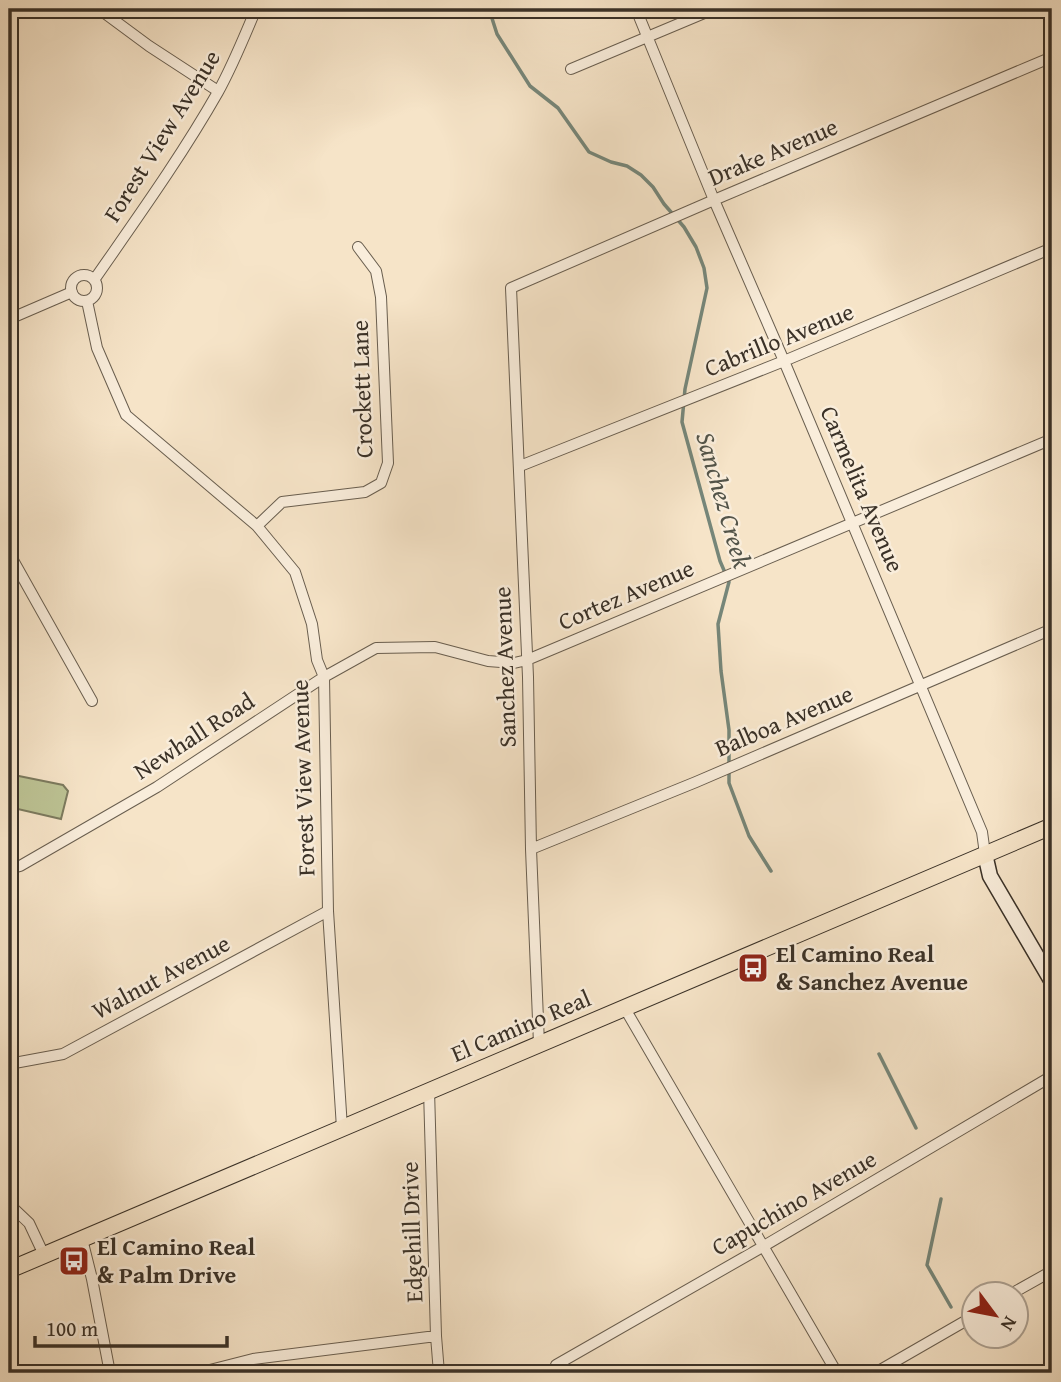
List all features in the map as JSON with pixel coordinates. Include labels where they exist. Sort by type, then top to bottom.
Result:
[{"type":"main road","name":"El Camino Real","points":[[9,1270],[1052,826]]},
{"type":"street","points":[[99,9],[218,91]]},
{"type":"street","name":"Forest View Avenue","points":[[94,280],[182,151],[218,91],[238,53],[256,9]]},
{"type":"street","points":[[391,9],[425,13]]},
{"type":"street","name":"Carmelita Avenue","points":[[636,9],[714,200],[982,832],[990,876],[1052,982]]},
{"type":"street","points":[[571,69],[714,9]]},
{"type":"street","name":"Drake Avenue","points":[[511,288],[1052,57]]},
{"type":"street","name":"Crockett Lane","points":[[257,526],[282,502],[365,492],[381,483],[388,463],[381,298],[376,271],[358,247]]},
{"type":"street","name":"Cabrillo Avenue","points":[[520,466],[784,361],[1052,248]]},
{"type":"street","points":[[84,275],[94,280],[94,296],[87,301],[76,299],[72,284],[76,278],[84,275]]},
{"type":"street","name":"Sanchez Avenue","points":[[511,288],[520,466],[539,1044]]},
{"type":"street","points":[[9,321],[72,292]]},
{"type":"street","name":"Forest View Avenue","points":[[87,301],[97,348],[126,415],[257,526],[295,572],[312,624],[317,660],[324,677],[328,911],[342,1128]]},
{"type":"street","name":"Cortez Avenue","points":[[527,660],[1052,439]]},
{"type":"street","points":[[9,553],[92,701]]},
{"type":"street","name":"Balboa Avenue","points":[[531,849],[719,772],[1052,629]]},
{"type":"street","name":"Newhall Road","points":[[9,869],[20,866],[157,786],[324,677],[376,648],[435,647],[488,661],[514,663],[527,660]]},
{"type":"street","name":"Walnut Avenue","points":[[9,1064],[63,1054],[328,911]]},
{"type":"street","points":[[624,1007],[837,1373]]},
{"type":"street","name":"Capuchino Avenue","points":[[556,1365],[1052,1076]]},
{"type":"street","name":"Edgehill Drive","points":[[429,1090],[439,1373]]},
{"type":"street","points":[[9,1204],[29,1223],[44,1255]]},
{"type":"street","points":[[82,1239],[110,1373]]},
{"type":"street","points":[[1030,1284],[1052,1271]]},
{"type":"street","points":[[875,1373],[960,1325]]},
{"type":"street","points":[[198,1373],[253,1359],[436,1336]]},
{"type":"green space","points":[[9,774],[63,785],[68,791],[61,819],[9,807]]},
{"type":"waterway","name":"Sanchez Creek","points":[[489,9],[497,34],[530,86],[558,108],[589,152],[627,166],[653,187],[684,227],[704,268],[707,288],[685,389],[682,422],[720,561],[729,582],[718,624],[729,730],[729,783],[749,836],[771,871]]},
{"type":"waterway","name":"Sanchez Creek","points":[[879,1054],[916,1128]]},
{"type":"waterway","name":"Sanchez Creek","points":[[941,1199],[927,1265],[951,1307]]},
{"type":"place","name":"El Camino Real & Sanchez Avenue","points":[[753,968]]},
{"type":"place","name":"El Camino Real & Palm Drive","points":[[74,1261]]}]
